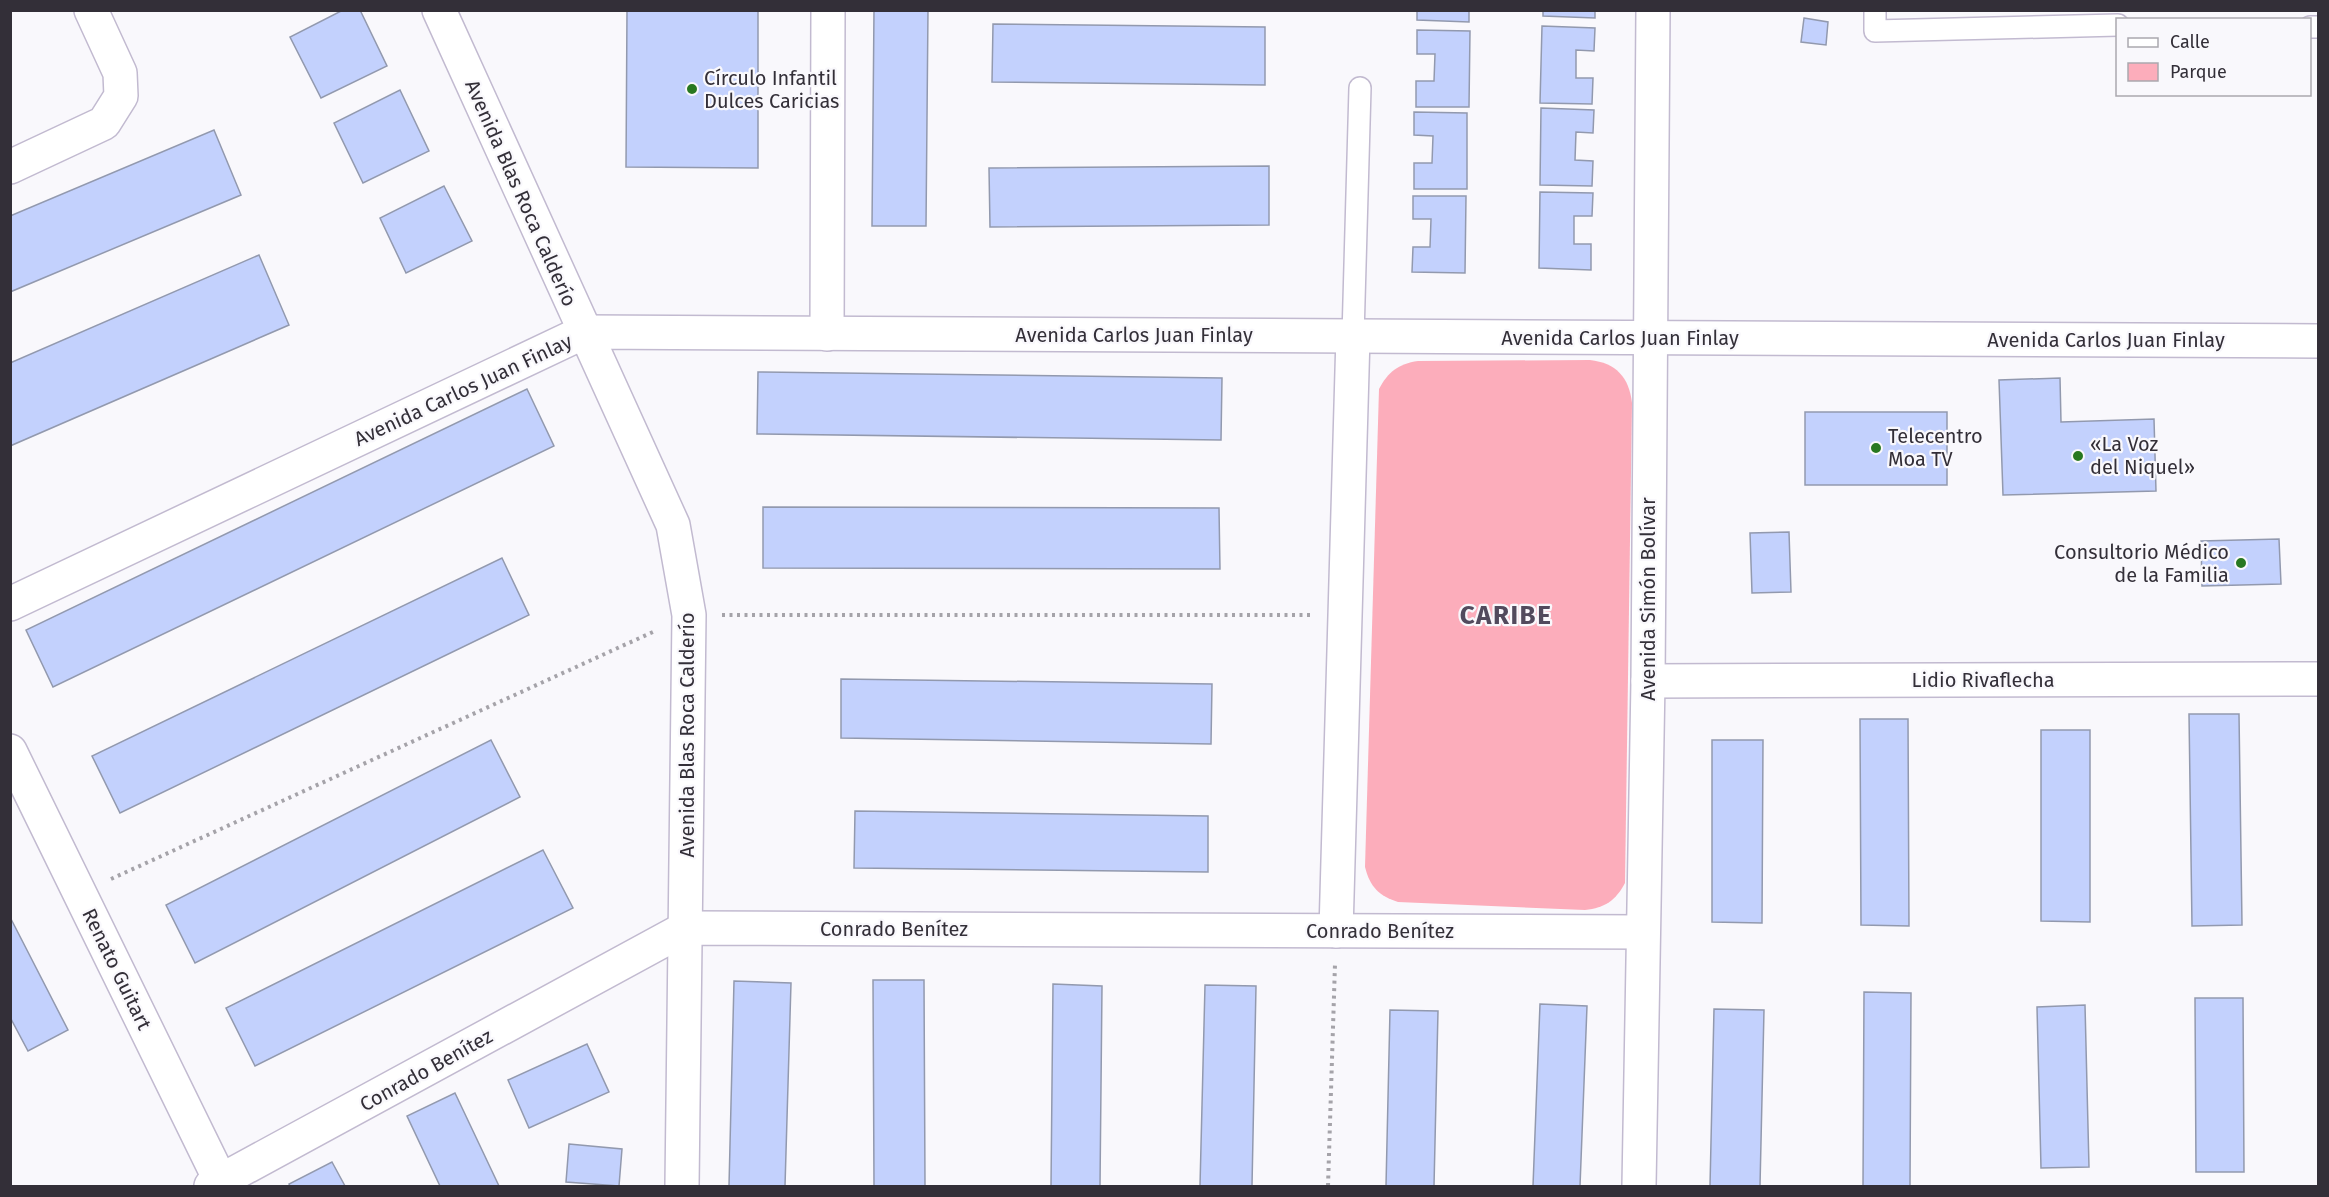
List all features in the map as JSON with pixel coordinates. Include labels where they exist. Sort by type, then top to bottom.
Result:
[{"type":"street","points":[[10,167],[104,123],[121,96],[120,73],[91,10]]},
{"type":"street","name":"Avenida Blas Roca Calderío","points":[[439,10],[673,525],[689,615],[682,1186]]},
{"type":"street","points":[[827,334],[828,10]]},
{"type":"street","name":"Avenida Simón Bolívar","points":[[1639,1186],[1648,681],[1653,10]]},
{"type":"street","name":"Avenida Carlos Juan Finlay","points":[[10,604],[584,332],[2319,341]]},
{"type":"street","points":[[1336,931],[1353,336]]},
{"type":"street","name":"Lidio Rivaflecha","points":[[1648,681],[2319,680]]},
{"type":"street","name":"Renato Guitart","points":[[10,751],[218,1185]]},
{"type":"street","name":"Conrado Benítez","points":[[218,1185],[686,928],[1642,932]]},
{"type":"lane","points":[[1875,10],[1875,31],[2116,25]]},
{"type":"lane","points":[[1353,336],[1360,88]]},
{"type":"path","points":[[80,893],[689,615],[1345,615]]},
{"type":"path","points":[[1328,1186],[1336,931]]},
{"type":"green space","points":[[1590,360],[1607,364],[1620,373],[1628,386],[1632,403],[1625,883],[1609,902],[1585,910],[1391,900],[1376,890],[1365,867],[1379,389],[1394,370],[1418,361]]},
{"type":"building","points":[[343,10],[360,10],[387,66],[321,98],[290,37]]},
{"type":"building","name":"Círculo Infantil Dulces Caricias","points":[[627,10],[758,10],[758,168],[626,167]]},
{"type":"building","points":[[874,10],[928,10],[926,226],[872,226]]},
{"type":"building","points":[[1417,10],[1469,10],[1469,22],[1417,20]]},
{"type":"building","points":[[1543,10],[1595,10],[1595,18],[1543,16]]},
{"type":"building","points":[[1804,18],[1828,22],[1826,45],[1801,42]]},
{"type":"building","points":[[993,24],[1265,27],[1265,85],[992,82]]},
{"type":"building","points":[[1542,26],[1595,28],[1594,51],[1576,50],[1576,78],[1593,78],[1592,104],[1540,103]]},
{"type":"building","points":[[1417,30],[1470,31],[1469,107],[1416,107],[1416,81],[1434,81],[1435,54],[1417,54]]},
{"type":"building","points":[[400,90],[429,151],[363,183],[334,123]]},
{"type":"building","points":[[1541,108],[1594,110],[1593,133],[1576,132],[1575,160],[1593,161],[1592,186],[1540,185]]},
{"type":"building","points":[[1414,112],[1467,113],[1467,189],[1414,189],[1414,163],[1432,163],[1433,136],[1414,135]]},
{"type":"building","points":[[214,130],[241,195],[10,292],[10,216]]},
{"type":"building","points":[[1269,166],[1269,225],[990,227],[989,168]]},
{"type":"building","points":[[444,186],[472,241],[406,273],[380,218]]},
{"type":"building","points":[[1540,192],[1593,193],[1592,216],[1574,216],[1574,244],[1591,244],[1591,270],[1539,268]]},
{"type":"building","points":[[1413,196],[1466,196],[1465,273],[1412,272],[1413,247],[1430,247],[1431,219],[1413,219]]},
{"type":"building","points":[[259,255],[289,325],[10,446],[10,363]]},
{"type":"building","points":[[758,372],[1222,378],[1221,440],[757,434]]},
{"type":"building","name":"«La Voz del Niquel»","points":[[2060,378],[2061,422],[2154,419],[2156,491],[2003,495],[1999,380]]},
{"type":"building","points":[[527,389],[554,446],[53,687],[26,630]]},
{"type":"building","name":"Telecentro Moa TV","points":[[1805,412],[1947,412],[1947,485],[1805,485]]},
{"type":"building","points":[[763,507],[1219,508],[1220,569],[763,568]]},
{"type":"building","points":[[1789,532],[1791,592],[1752,593],[1750,533]]},
{"type":"building","name":"Consultorio Médico de la Familia","points":[[2279,539],[2281,584],[2202,586],[2201,541]]},
{"type":"building","points":[[502,558],[529,615],[120,813],[92,756]]},
{"type":"building","points":[[841,679],[1212,684],[1211,744],[841,738]]},
{"type":"building","points":[[2189,714],[2239,714],[2242,925],[2192,926]]},
{"type":"building","points":[[1860,719],[1908,719],[1909,926],[1861,925]]},
{"type":"building","points":[[2041,730],[2090,730],[2090,922],[2041,921]]},
{"type":"building","points":[[491,740],[520,797],[195,963],[166,905]]},
{"type":"building","points":[[1712,740],[1763,740],[1762,923],[1712,922]]},
{"type":"building","points":[[855,811],[1208,816],[1208,872],[854,868]]},
{"type":"building","points":[[543,850],[573,908],[255,1066],[226,1008]]},
{"type":"building","points":[[10,917],[68,1030],[28,1051],[10,1017]]},
{"type":"building","points":[[873,980],[924,980],[925,1186],[874,1186]]},
{"type":"building","points":[[734,981],[791,983],[785,1186],[729,1186]]},
{"type":"building","points":[[1053,984],[1102,986],[1100,1186],[1051,1186]]},
{"type":"building","points":[[1205,985],[1256,986],[1252,1186],[1200,1186]]},
{"type":"building","points":[[1864,992],[1911,993],[1910,1186],[1863,1186]]},
{"type":"building","points":[[2195,998],[2243,998],[2244,1172],[2196,1172]]},
{"type":"building","points":[[1540,1004],[1587,1006],[1580,1186],[1533,1186]]},
{"type":"building","points":[[2085,1005],[2089,1167],[2041,1168],[2037,1007]]},
{"type":"building","points":[[1714,1009],[1764,1010],[1760,1186],[1710,1186]]},
{"type":"building","points":[[1390,1010],[1438,1011],[1434,1186],[1386,1186]]},
{"type":"building","points":[[587,1044],[609,1092],[529,1128],[508,1080]]},
{"type":"building","points":[[455,1093],[499,1186],[440,1186],[407,1116]]},
{"type":"building","points":[[569,1144],[622,1149],[619,1186],[566,1182]]},
{"type":"building","points":[[332,1162],[345,1186],[290,1186],[289,1184]]},
{"type":"place","name":"Círculo Infantil Dulces Caricias","points":[[692,89]]},
{"type":"place","name":"Telecentro Moa TV","points":[[1876,448]]},
{"type":"place","name":"«La Voz del Niquel»","points":[[2078,456]]},
{"type":"place","name":"Consultorio Médico de la Familia","points":[[2241,563]]},
{"type":"district","name":"CARIBE","points":[[1506,615]]}]
